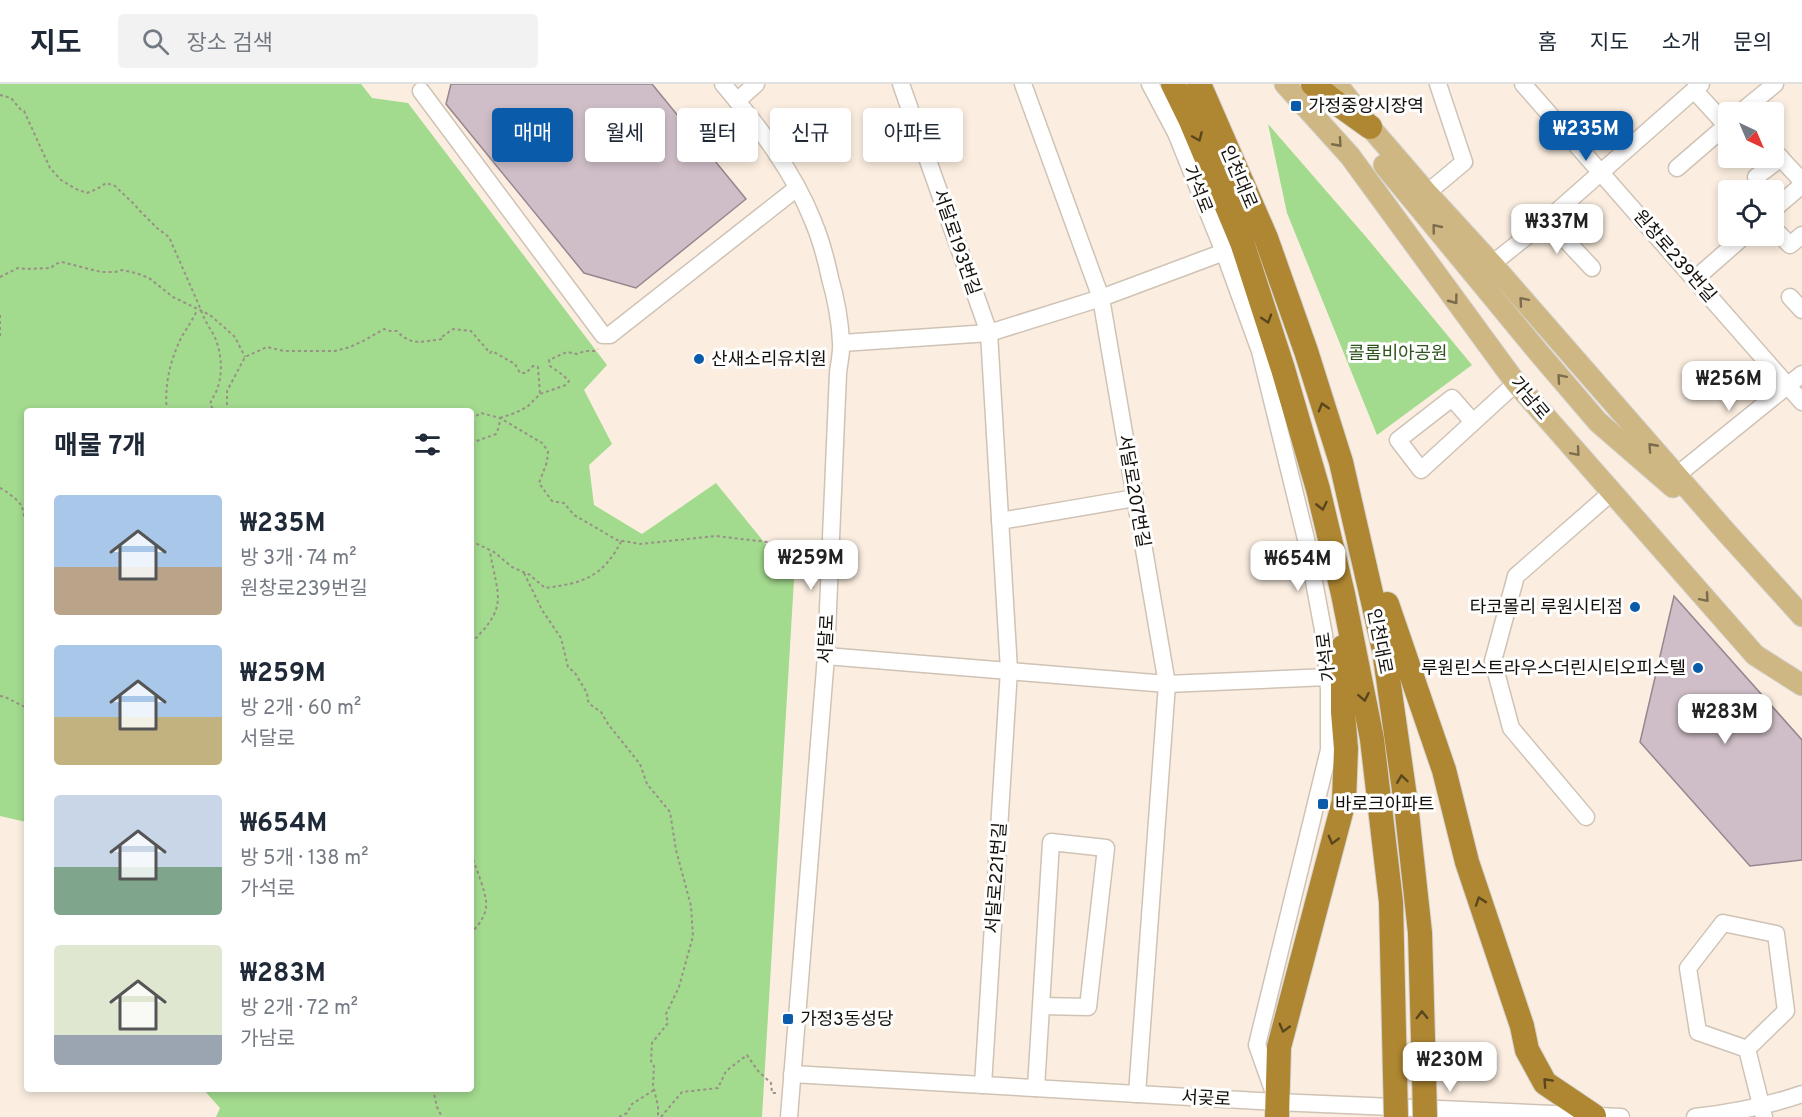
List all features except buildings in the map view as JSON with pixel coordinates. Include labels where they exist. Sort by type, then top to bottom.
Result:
[{"type":"highway","name":"인천대로","points":[[1173,84],[1242,242],[1283,369],[1318,489],[1343,594],[1372,739],[1391,902],[1396,1117]]},
{"type":"highway","name":"인천대로","points":[[1199,84],[1266,238],[1306,351],[1341,462],[1384,650],[1405,793],[1420,933],[1425,1117]]},
{"type":"highway","points":[[1327,89],[1370,127]]},
{"type":"highway","points":[[1341,462],[1444,770],[1467,861],[1522,1026],[1527,1050],[1545,1083],[1594,1116]]},
{"type":"highway","points":[[1277,1110],[1279,1047],[1344,801],[1346,749],[1343,712],[1343,594]]},
{"type":"main road","name":"가남로","points":[[1286,84],[1350,156],[1515,381],[1755,655],[1796,678]]},
{"type":"main road","points":[[1327,89],[1539,353],[1598,422],[1726,532]]},
{"type":"main road","points":[[1370,127],[1802,616]]},
{"type":"main road","points":[[1515,381],[1514,364],[1517,355],[1528,352],[1539,353]]},
{"type":"street","name":"서달로","points":[[723,84],[777,154],[813,221],[836,301],[842,343],[838,374],[826,656],[789,1117]]},
{"type":"street","points":[[737,101],[756,84]]},
{"type":"street","name":"서달로193번길","points":[[901,84],[989,333]]},
{"type":"street","points":[[1023,84],[1101,298]]},
{"type":"street","name":"가석로","points":[[1150,84],[1176,134],[1224,252],[1260,351],[1306,539],[1324,635],[1328,676],[1329,750],[1257,1045],[1277,1110]]},
{"type":"street","points":[[1427,193],[1464,162],[1438,84]]},
{"type":"street","name":"원창로239번길","points":[[1523,84],[1802,402]]},
{"type":"street","points":[[1754,102],[1775,84]]},
{"type":"street","points":[[1492,264],[1547,220],[1698,87],[1718,113]]},
{"type":"street","points":[[421,92],[603,335],[610,335],[797,188]]},
{"type":"street","points":[[1677,168],[1718,133]]},
{"type":"street","points":[[1756,177],[1778,155],[1802,183],[1784,200]]},
{"type":"street","points":[[1547,220],[1592,268]]},
{"type":"street","points":[[1784,239],[1790,245],[1802,235]]},
{"type":"street","points":[[1695,279],[1733,246]]},
{"type":"street","points":[[842,343],[989,333],[1101,298],[1224,252]]},
{"type":"street","points":[[1790,297],[1802,310]]},
{"type":"street","name":"서달로207번길","points":[[1101,298],[1167,684]]},
{"type":"street","points":[[989,333],[1009,670]]},
{"type":"street","points":[[1677,475],[1802,374]]},
{"type":"street","points":[[1473,422],[1452,398],[1398,440],[1421,470],[1473,422],[1515,381]]},
{"type":"street","points":[[1586,817],[1511,728],[1493,661],[1516,576],[1612,492]]},
{"type":"street","points":[[1000,521],[1135,498]]},
{"type":"street","points":[[826,656],[1167,684],[1328,676]]},
{"type":"street","name":"서달로221번길","points":[[983,1085],[1009,670]]},
{"type":"street","points":[[1137,1094],[1167,684]]},
{"type":"street","points":[[1036,1088],[1041,1006],[1051,842],[1106,848],[1089,1007],[1041,1006]]},
{"type":"street","points":[[1723,923],[1776,934],[1786,1011],[1747,1049],[1698,1032],[1688,968],[1723,923]]},
{"type":"street","points":[[1747,1049],[1763,1112]]},
{"type":"street","name":"서곶로","points":[[792,1074],[1137,1094],[1277,1110],[1621,1117]]},
{"type":"street","points":[[1695,1117],[1763,1112],[1802,1094]]},
{"type":"path","points":[[0,95],[11,98],[24,111],[50,168],[61,180],[87,193],[106,183],[115,186],[156,228],[169,237],[215,339],[221,358],[216,392],[210,405],[212,408]]},
{"type":"path","points":[[0,276],[18,268],[51,268],[62,262],[101,272],[122,270],[149,278],[173,297],[210,315],[235,337],[245,357]]},
{"type":"path","points":[[167,408],[167,381],[171,366],[182,338],[200,309]]},
{"type":"path","points":[[0,315],[0,339]]},
{"type":"path","points":[[227,408],[227,391],[245,357],[267,347],[285,351],[335,351],[350,347],[384,329],[397,331],[405,340],[416,342],[443,339],[443,336],[453,329],[471,331],[490,353],[492,351],[515,364],[520,373],[526,373],[533,366],[538,367],[540,394]]},
{"type":"path","points":[[500,418],[526,407],[540,394],[566,385],[569,381],[550,366],[549,360],[567,352],[577,354],[594,351],[601,347],[603,335]]},
{"type":"path","points":[[474,417],[481,413],[500,418],[542,443],[548,451],[547,462],[539,483],[552,501],[564,503],[581,520],[617,540],[640,544],[716,536],[783,544],[804,559],[810,573],[813,596]]},
{"type":"path","points":[[474,443],[496,434],[500,418]]},
{"type":"path","points":[[0,488],[21,506],[24,520]]},
{"type":"path","points":[[474,542],[490,550],[512,567],[530,575],[545,588],[571,585],[582,581],[601,569],[615,555],[622,540]]},
{"type":"path","points":[[474,640],[498,610],[499,587],[490,550]]},
{"type":"path","points":[[524,573],[542,610],[561,638],[568,667],[575,673],[587,693],[588,701],[601,712],[640,764],[647,784],[670,812],[676,850],[691,906],[693,936],[679,987],[666,1014],[668,1023],[652,1043],[651,1061],[654,1066],[654,1090],[659,1117]]},
{"type":"path","points":[[0,696],[24,706]]},
{"type":"path","points":[[474,862],[486,906],[479,924],[474,930]]},
{"type":"path","points":[[659,1117],[682,1092],[718,1088],[726,1071],[747,1055],[758,1071],[771,1083],[772,1094],[791,1092]]},
{"type":"path","points":[[619,1117],[627,1113],[632,1104],[654,1090]]},
{"type":"path","points":[[434,1092],[442,1117]]},
{"type":"green space","points":[[0,84],[361,84],[372,98],[408,103],[607,365],[584,390],[612,444],[589,465],[594,505],[642,534],[716,483],[794,579],[762,1117],[216,1117],[220,1108],[206,1092],[474,1092],[474,408],[24,408],[24,822],[0,816]]},
{"type":"green space","name":"콜롬비아공원","points":[[1268,124],[1367,238],[1472,365],[1377,435],[1287,213]]},
{"type":"place","name":"가정중앙시장역","points":[[1296,106]]},
{"type":"place","name":"산새소리유치원","points":[[699,359]]},
{"type":"place","name":"타코몰리 루원시티점","points":[[1635,607]]},
{"type":"place","name":"루원린스트라우스더린시티오피스텔","points":[[1698,668]]},
{"type":"place","name":"바로크아파트","points":[[1323,804]]},
{"type":"place","name":"가정3동성당","points":[[788,1019]]}]
